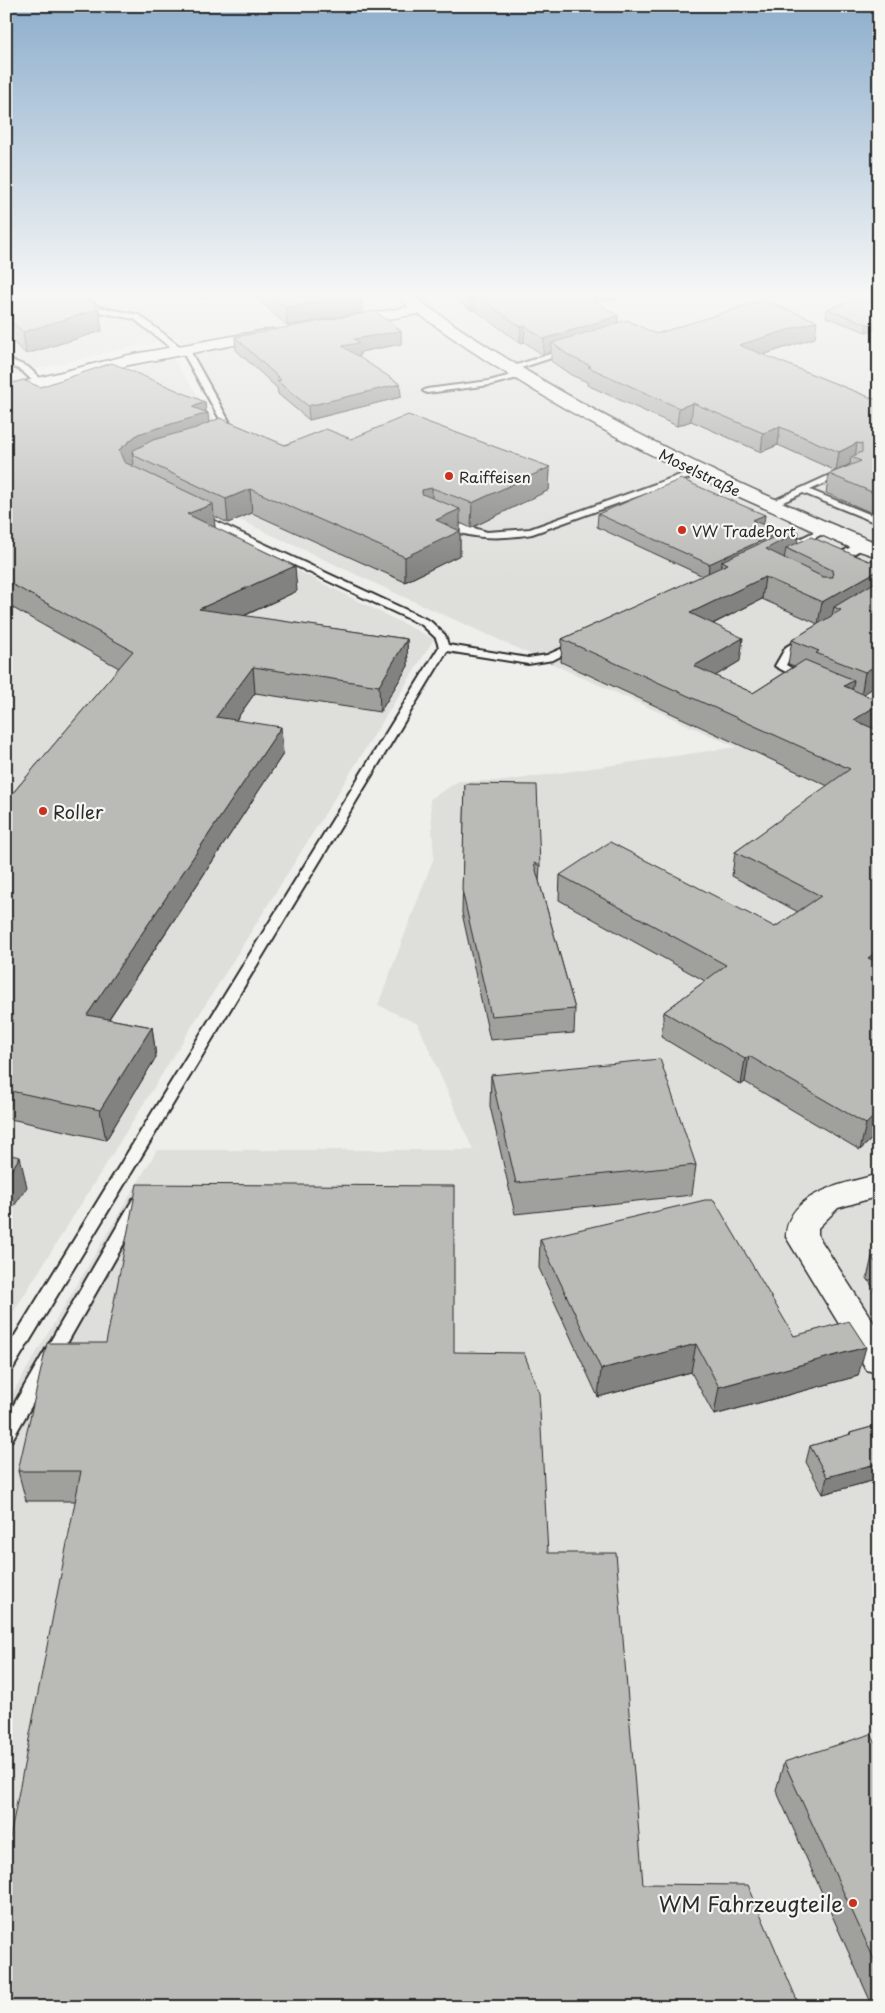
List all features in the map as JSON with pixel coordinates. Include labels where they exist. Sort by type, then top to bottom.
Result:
[{"type":"street","name":"Moselstraße","points":[[544,390],[697,472],[769,505],[871,547]]},
{"type":"street","points":[[879,1185],[827,1200],[802,1224],[802,1237],[879,1360]]},
{"type":"lane","points":[[206,390],[224,421],[226,429],[223,435],[209,443]]},
{"type":"lane","points":[[427,391],[434,390]]},
{"type":"lane","points":[[769,505],[855,467]]},
{"type":"lane","points":[[436,519],[479,536],[513,535],[532,531],[697,472]]},
{"type":"lane","points":[[804,490],[879,521]]},
{"type":"lane","points":[[6,1365],[444,647],[441,637],[426,623],[184,509]]},
{"type":"lane","points":[[772,554],[826,529]]},
{"type":"lane","points":[[820,548],[839,557],[871,547]]},
{"type":"lane","points":[[815,683],[780,666],[782,656],[791,647],[818,631]]},
{"type":"lane","points":[[444,647],[528,661],[540,660],[584,641]]},
{"type":"lane","points":[[6,1435],[144,1195]]},
{"type":"shaded area","points":[[58,390],[194,390],[218,426],[111,477],[434,639],[6,1324],[6,405]]},
{"type":"shaded area","points":[[211,390],[879,390],[879,2007],[6,2007],[6,1404],[157,1150],[473,1150],[418,1024],[378,1005],[434,857],[430,799],[459,781],[504,781],[736,747],[402,596],[144,475],[245,444]]},
{"type":"building","points":[[6,390],[176,390],[205,402],[192,407],[208,413],[138,434],[119,450],[124,462],[213,504],[187,514],[295,566],[199,609],[407,639],[379,686],[253,667],[216,717],[281,727],[87,1015],[152,1027],[100,1110],[6,1090],[6,801],[133,651],[6,581]]},
{"type":"building","points":[[288,390],[375,390],[308,406]]},
{"type":"building","points":[[639,390],[851,390],[879,401],[879,495],[829,474],[861,461],[851,457],[862,452],[862,444],[857,443],[839,452],[780,427],[763,433],[693,403],[679,408]]},
{"type":"building","points":[[408,415],[550,467],[472,503],[432,488],[422,490],[422,494],[460,509],[436,520],[460,531],[405,557],[250,489],[226,499],[135,456],[132,451],[153,440],[196,428],[220,418],[285,445],[326,429],[351,439]]},
{"type":"building","name":"VW TradePort","points":[[681,479],[765,515],[752,520],[780,532],[709,564],[598,514]]},
{"type":"building","points":[[792,529],[799,532],[766,549],[823,577],[833,577],[832,570],[786,548],[811,537],[869,561],[879,562],[879,570],[822,602],[765,577],[690,613],[743,638],[694,666],[753,693],[805,660],[854,680],[844,686],[879,701],[879,704],[854,720],[879,731],[879,950],[868,958],[879,963],[879,1111],[866,1124],[749,1056],[745,1059],[664,1012],[726,965],[560,875],[610,842],[775,927],[821,896],[735,852],[850,769],[562,639],[728,564],[722,561]]},
{"type":"building","points":[[879,580],[879,664],[865,672],[816,653],[819,651],[792,640],[841,610],[834,607]]},
{"type":"building","points":[[465,784],[537,785],[540,866],[534,863],[575,1009],[491,1016],[462,890]]},
{"type":"building","points":[[660,1059],[696,1165],[516,1183],[491,1075]]},
{"type":"building","points":[[6,1154],[20,1157],[6,1178]]},
{"type":"building","points":[[137,1184],[454,1186],[454,1352],[524,1353],[539,1393],[548,1553],[616,1553],[643,1884],[748,1885],[800,2007],[6,2007],[6,1858],[81,1471],[18,1471],[47,1343],[106,1343]]},
{"type":"building","points":[[705,1200],[714,1200],[794,1336],[849,1321],[866,1347],[719,1387],[696,1344],[601,1369],[540,1239]]},
{"type":"building","points":[[879,1256],[879,1268],[872,1257]]},
{"type":"building","points":[[879,1425],[879,1463],[827,1477],[810,1446]]},
{"type":"building","name":"WM Fahrzeugteile","points":[[871,1734],[879,1750],[879,1970],[784,1762]]},
{"type":"place","name":"Raiffeisen","points":[[449,476]]},
{"type":"place","name":"VW TradePort","points":[[682,530]]},
{"type":"place","name":"Roller","points":[[43,811]]},
{"type":"place","name":"WM Fahrzeugteile","points":[[853,1903]]}]
